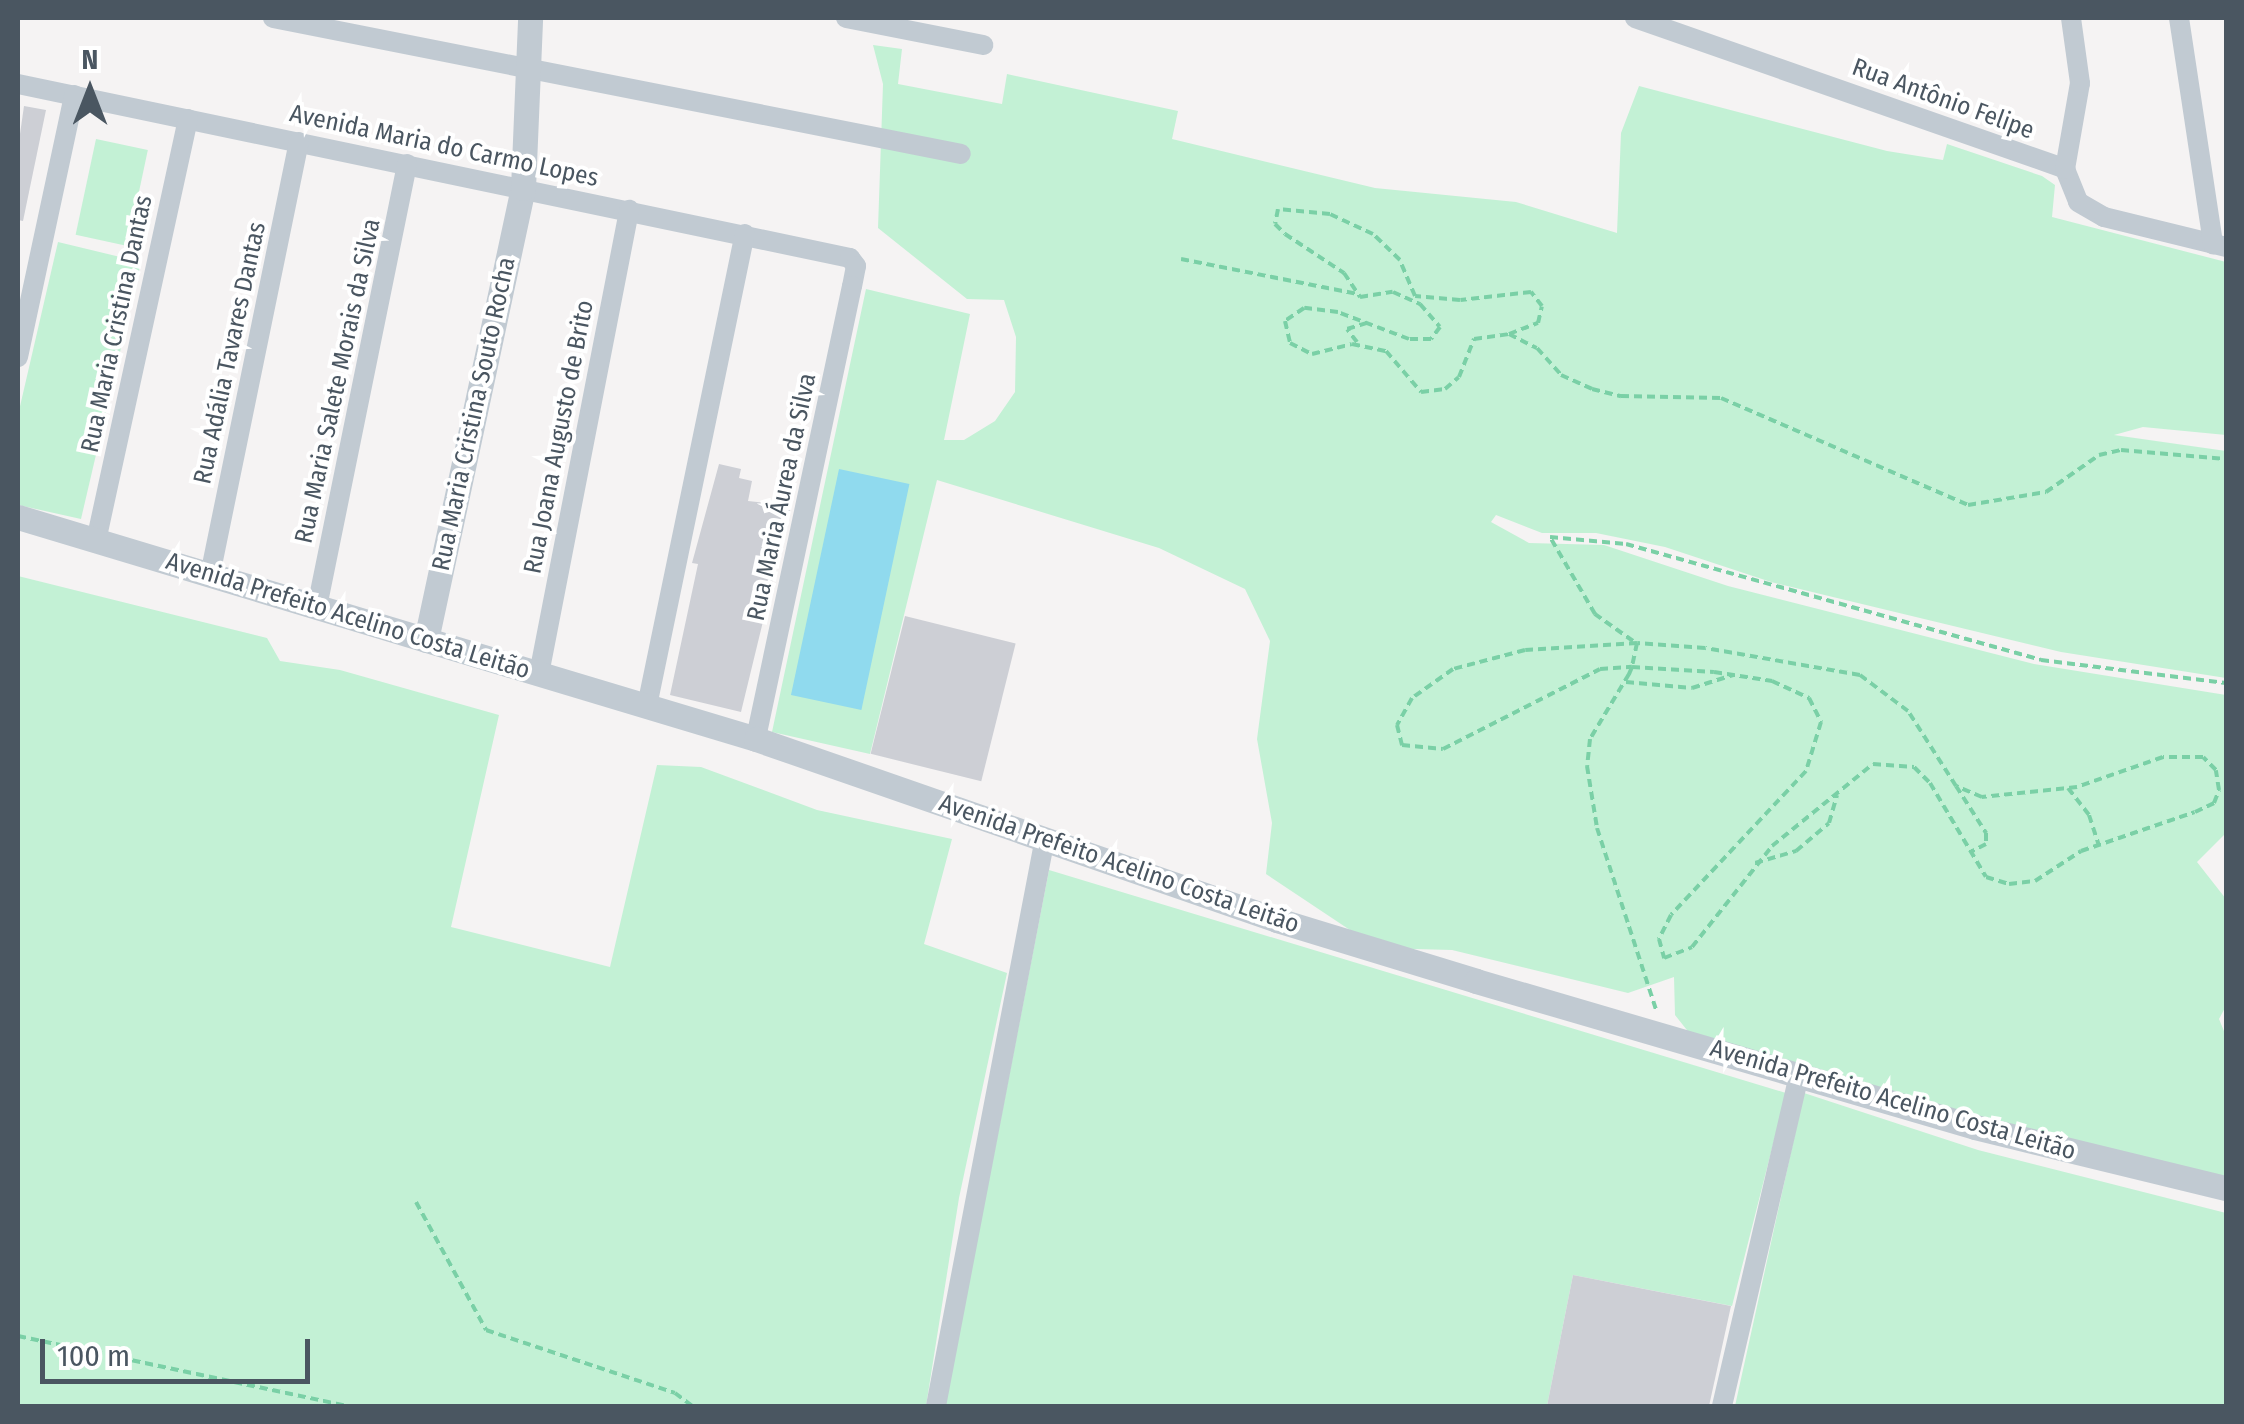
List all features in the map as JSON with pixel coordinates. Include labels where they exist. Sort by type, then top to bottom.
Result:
[{"type":"street","points":[[273,18],[960,154]]},
{"type":"street","name":"Rua Maria Cristina Souto Rocha","points":[[426,640],[522,188],[530,18]]},
{"type":"street","points":[[846,18],[983,45]]},
{"type":"street","name":"Rua Antônio Felipe","points":[[1635,18],[2065,169]]},
{"type":"street","points":[[2048,18],[2072,21],[2080,84],[2065,169],[2070,190],[2088,210],[2220,246],[2179,18]]},
{"type":"street","name":"Avenida Maria do Carmo Lopes","points":[[18,84],[842,254],[856,266]]},
{"type":"street","points":[[18,357],[74,96]]},
{"type":"street","name":"Rua Maria Cristina Dantas","points":[[96,541],[188,119]]},
{"type":"street","name":"Rua Adália Tavares Dantas","points":[[210,575],[299,142]]},
{"type":"street","name":"Rua Maria Salete Morais da Silva","points":[[317,607],[408,164]]},
{"type":"street","name":"Rua Joana Augusto de Brito","points":[[539,674],[628,210]]},
{"type":"street","points":[[647,706],[746,234]]},
{"type":"street","name":"Rua Maria Áurea da Silva","points":[[756,739],[856,266]]},
{"type":"street","name":"Avenida Prefeito Acelino Costa Leitão","points":[[18,517],[756,739],[1277,920],[1975,1127],[2226,1188]]},
{"type":"street","points":[[936,1406],[1045,838]]},
{"type":"street","points":[[1722,1406],[1800,1072]]},
{"type":"path","points":[[1181,259],[1366,299],[1393,292],[1420,304],[1440,327],[1432,339],[1410,339],[1372,322],[1304,308],[1285,321],[1290,343],[1312,354],[1360,344],[1392,354],[1411,382],[1430,393],[1459,377],[1474,339],[1509,334],[1538,323],[1542,306],[1531,292],[1460,300],[1414,296],[1400,260],[1374,234],[1330,214],[1278,209],[1276,224],[1284,234],[1344,273],[1356,294]]},
{"type":"path","points":[[1360,344],[1347,329],[1372,322]]},
{"type":"path","points":[[1509,334],[1537,348],[1561,374],[1592,389],[1621,396],[1721,398],[1968,505],[2046,492],[2099,455],[2121,450],[2226,459]]},
{"type":"path","points":[[1637,643],[1595,614],[1550,537],[1626,544],[2041,660],[2226,683]]},
{"type":"path","points":[[1637,643],[1632,667],[1595,726],[1587,766],[1597,828],[1633,924],[1662,1034]]},
{"type":"path","points":[[1956,786],[1996,797],[2068,788],[2163,757],[2203,757],[2216,770],[2214,802],[2099,845],[2021,884],[1986,877],[1969,852],[1930,783],[1914,767],[1872,764],[1755,864],[1692,947],[1664,958],[1659,939],[1672,915],[1806,771],[1822,722],[1809,698],[1772,681],[1632,667],[1569,680],[1443,750],[1420,752],[1402,745],[1398,736],[1402,709],[1428,682],[1453,669],[1525,650],[1637,643],[1706,648],[1860,675],[1908,711],[1986,833],[1986,844],[1969,852]]},
{"type":"path","points":[[1624,682],[1692,688],[1734,675]]},
{"type":"path","points":[[2068,788],[2088,815],[2099,845]]},
{"type":"path","points":[[1755,864],[1796,850],[1829,823],[1838,790]]},
{"type":"path","points":[[416,1202],[486,1330],[676,1393],[692,1406]]},
{"type":"path","points":[[18,1336],[346,1406]]},
{"type":"green space","points":[[873,45],[902,49],[898,84],[1002,104],[1007,74],[1178,111],[1172,139],[1375,188],[1516,202],[1617,233],[1621,133],[1639,86],[1887,151],[1943,160],[1947,144],[2042,176],[2055,185],[2052,217],[2226,262],[2226,435],[2143,427],[2114,435],[2226,451],[2226,678],[2061,652],[1771,582],[1665,547],[1596,533],[1542,533],[1496,515],[1491,522],[1529,543],[1604,545],[1728,586],[2034,664],[2226,695],[2226,833],[2197,862],[2226,899],[2226,1006],[2219,1019],[2226,1036],[2226,1185],[1694,1039],[1675,1015],[1674,977],[1628,993],[1452,950],[1377,948],[1266,874],[1272,823],[1257,739],[1270,641],[1245,589],[1159,548],[937,480],[870,754],[772,732],[866,289],[970,314],[944,440],[964,440],[995,421],[1015,392],[1016,337],[1004,300],[967,299],[878,228],[883,84]]},
{"type":"green space","points":[[96,139],[148,150],[127,246],[76,235]]},
{"type":"green space","points":[[58,242],[141,262],[81,519],[18,505],[18,415]]},
{"type":"green space","points":[[18,576],[267,638],[280,661],[340,670],[499,715],[451,927],[610,967],[657,765],[701,767],[817,810],[952,839],[924,944],[1007,973],[959,1198],[926,1406],[18,1406]]},
{"type":"green space","points":[[1049,870],[1786,1093],[1732,1306],[1573,1275],[1547,1406],[945,1406]]},
{"type":"green space","points":[[1804,1093],[1978,1150],[2226,1213],[2226,1406],[1735,1406]]},
{"type":"water","points":[[839,469],[909,484],[861,710],[791,695]]},
{"type":"building","points":[[24,106],[46,110],[23,221],[18,220],[18,148]]},
{"type":"building","points":[[719,464],[741,469],[739,478],[752,481],[748,501],[791,506],[741,712],[670,695],[698,564],[692,563]]},
{"type":"building","points":[[905,616],[1016,644],[981,781],[871,754]]},
{"type":"building","points":[[1573,1275],[1731,1306],[1709,1406],[1547,1406]]}]
